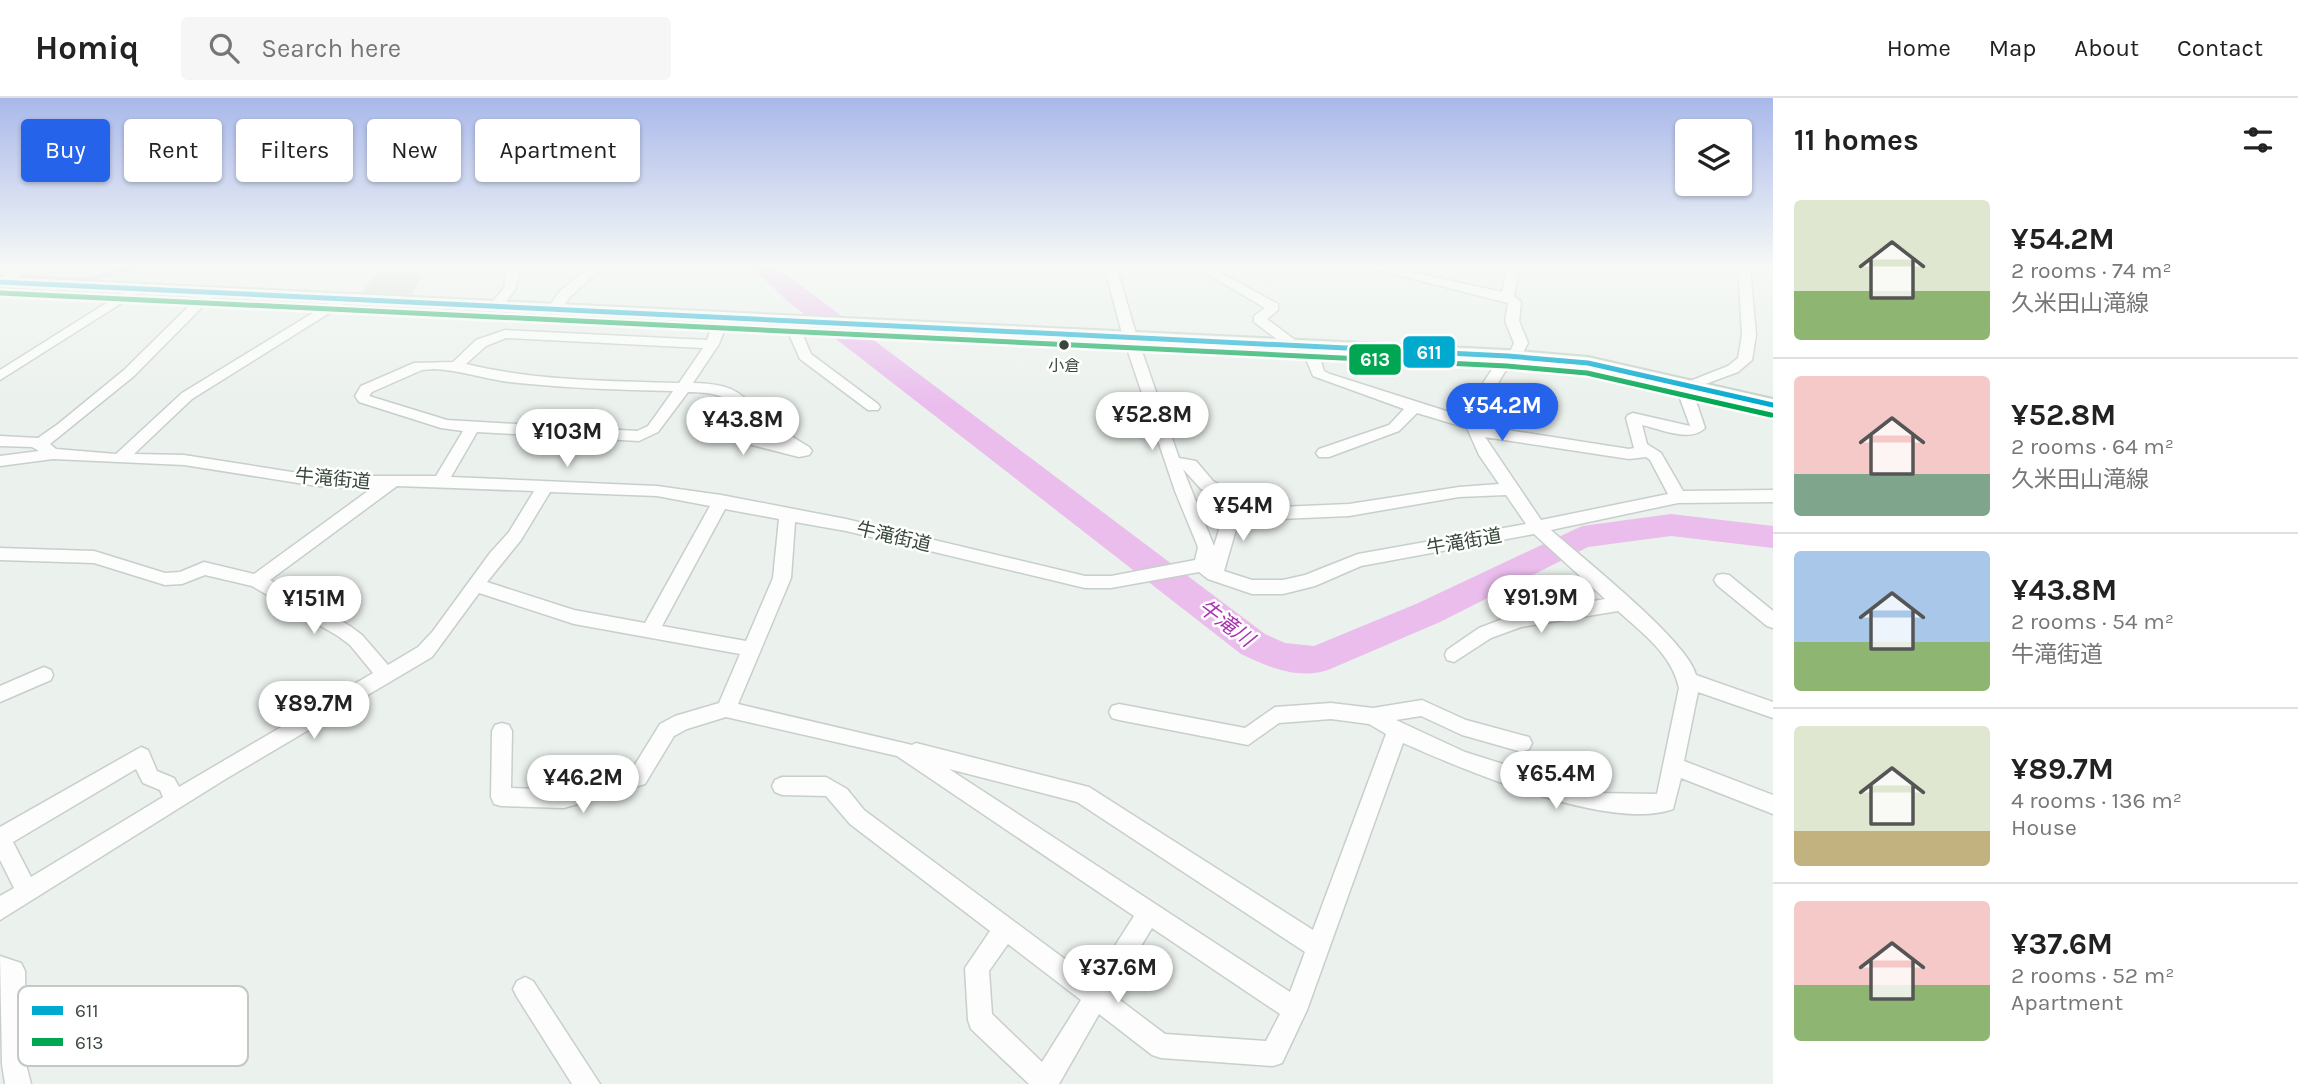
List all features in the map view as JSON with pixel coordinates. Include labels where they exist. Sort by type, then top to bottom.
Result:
[{"type":"street","points":[[0,376],[99,312]]},
{"type":"street","points":[[39,444],[94,405],[148,358],[192,312]]},
{"type":"street","points":[[120,459],[187,396],[321,312]]},
{"type":"street","points":[[610,312],[1130,337],[1588,363],[1773,405]]},
{"type":"street","points":[[1123,312],[1206,547],[1204,569]]},
{"type":"street","points":[[1267,312],[1259,319],[1313,358],[1318,373],[1325,377],[1475,428],[1629,454],[1646,452]]},
{"type":"street","points":[[1373,716],[1397,732],[1460,759],[1595,802],[1644,805],[1666,802],[1689,688],[1685,670],[1664,642],[1539,528],[1509,489],[1475,428],[1477,410],[1486,389],[1521,343],[1512,321],[1513,312]]},
{"type":"street","points":[[1688,384],[1733,369],[1745,360],[1749,335],[1747,312]]},
{"type":"street","points":[[722,318],[712,344],[683,388],[653,429],[639,436],[446,425],[364,399],[362,396],[366,389],[419,366],[456,366],[497,376],[568,384],[683,388],[711,388],[729,393],[753,412]]},
{"type":"street","points":[[793,321],[805,356],[873,407]]},
{"type":"street","points":[[456,366],[481,343],[505,334],[712,344]]},
{"type":"street","points":[[1678,497],[1656,457],[1640,446],[1633,418],[1690,431],[1698,428],[1685,393],[1688,384]]},
{"type":"street","points":[[1324,453],[1394,428],[1414,407]]},
{"type":"street","points":[[440,482],[473,426]]},
{"type":"street","points":[[0,441],[39,444],[53,454]]},
{"type":"street","name":"牛滝街道","points":[[0,461],[53,454],[184,460],[317,481],[368,483],[393,480],[657,491],[846,525],[1085,582],[1111,582],[1204,569],[1252,587],[1283,587],[1309,581],[1358,560],[1539,528],[1678,497],[1773,496]]},
{"type":"street","points":[[1175,462],[1191,466],[1207,485],[1236,502],[1280,513],[1349,510],[1459,492],[1509,489]]},
{"type":"street","points":[[257,581],[393,480]]},
{"type":"street","points":[[0,909],[175,800],[425,652],[515,536],[545,487]]},
{"type":"street","points":[[650,631],[721,501]]},
{"type":"street","points":[[1204,569],[1236,502]]},
{"type":"street","points":[[726,709],[782,578],[788,514]]},
{"type":"street","points":[[0,554],[94,557],[165,579],[182,578],[204,568],[257,581],[344,631],[356,640],[385,675]]},
{"type":"street","points":[[1723,580],[1773,621]]},
{"type":"street","points":[[475,585],[574,617],[751,649]]},
{"type":"street","points":[[1454,655],[1485,633],[1519,620],[1623,603]]},
{"type":"street","points":[[0,694],[44,675]]},
{"type":"street","points":[[1687,680],[1773,710]]},
{"type":"street","points":[[1119,712],[1248,737],[1275,715],[1331,711],[1373,716],[1422,708],[1462,727],[1521,743]]},
{"type":"street","points":[[502,731],[501,797],[564,799],[638,778],[667,730],[682,722],[726,709],[1082,794],[1318,947]]},
{"type":"street","points":[[782,786],[824,785],[839,792],[857,817],[1161,1046],[1273,1054],[1295,1010],[1397,732]]},
{"type":"street","points":[[902,749],[1295,1010]]},
{"type":"street","points":[[27,892],[0,838],[141,756],[150,777],[167,784],[175,800]]},
{"type":"street","points":[[1672,765],[1773,805]]},
{"type":"street","points":[[1005,929],[977,968],[980,1020],[1045,1082],[1149,912]]},
{"type":"street","points":[[0,968],[13,971],[14,1064],[18,1084]]},
{"type":"street","points":[[525,989],[587,1084]]},
{"type":"waterway","name":"牛滝川","points":[[817,312],[1253,644],[1281,657],[1316,660],[1428,613],[1582,537],[1671,525],[1773,537]]},
{"type":"transit line","name":"613","points":[[393,312],[1507,366],[1587,373],[1771,415]]},
{"type":"transit line","name":"611","points":[[612,312],[1508,356],[1588,363],[1773,405]]},
{"type":"place","name":"小倉","points":[[1064,345]]}]
